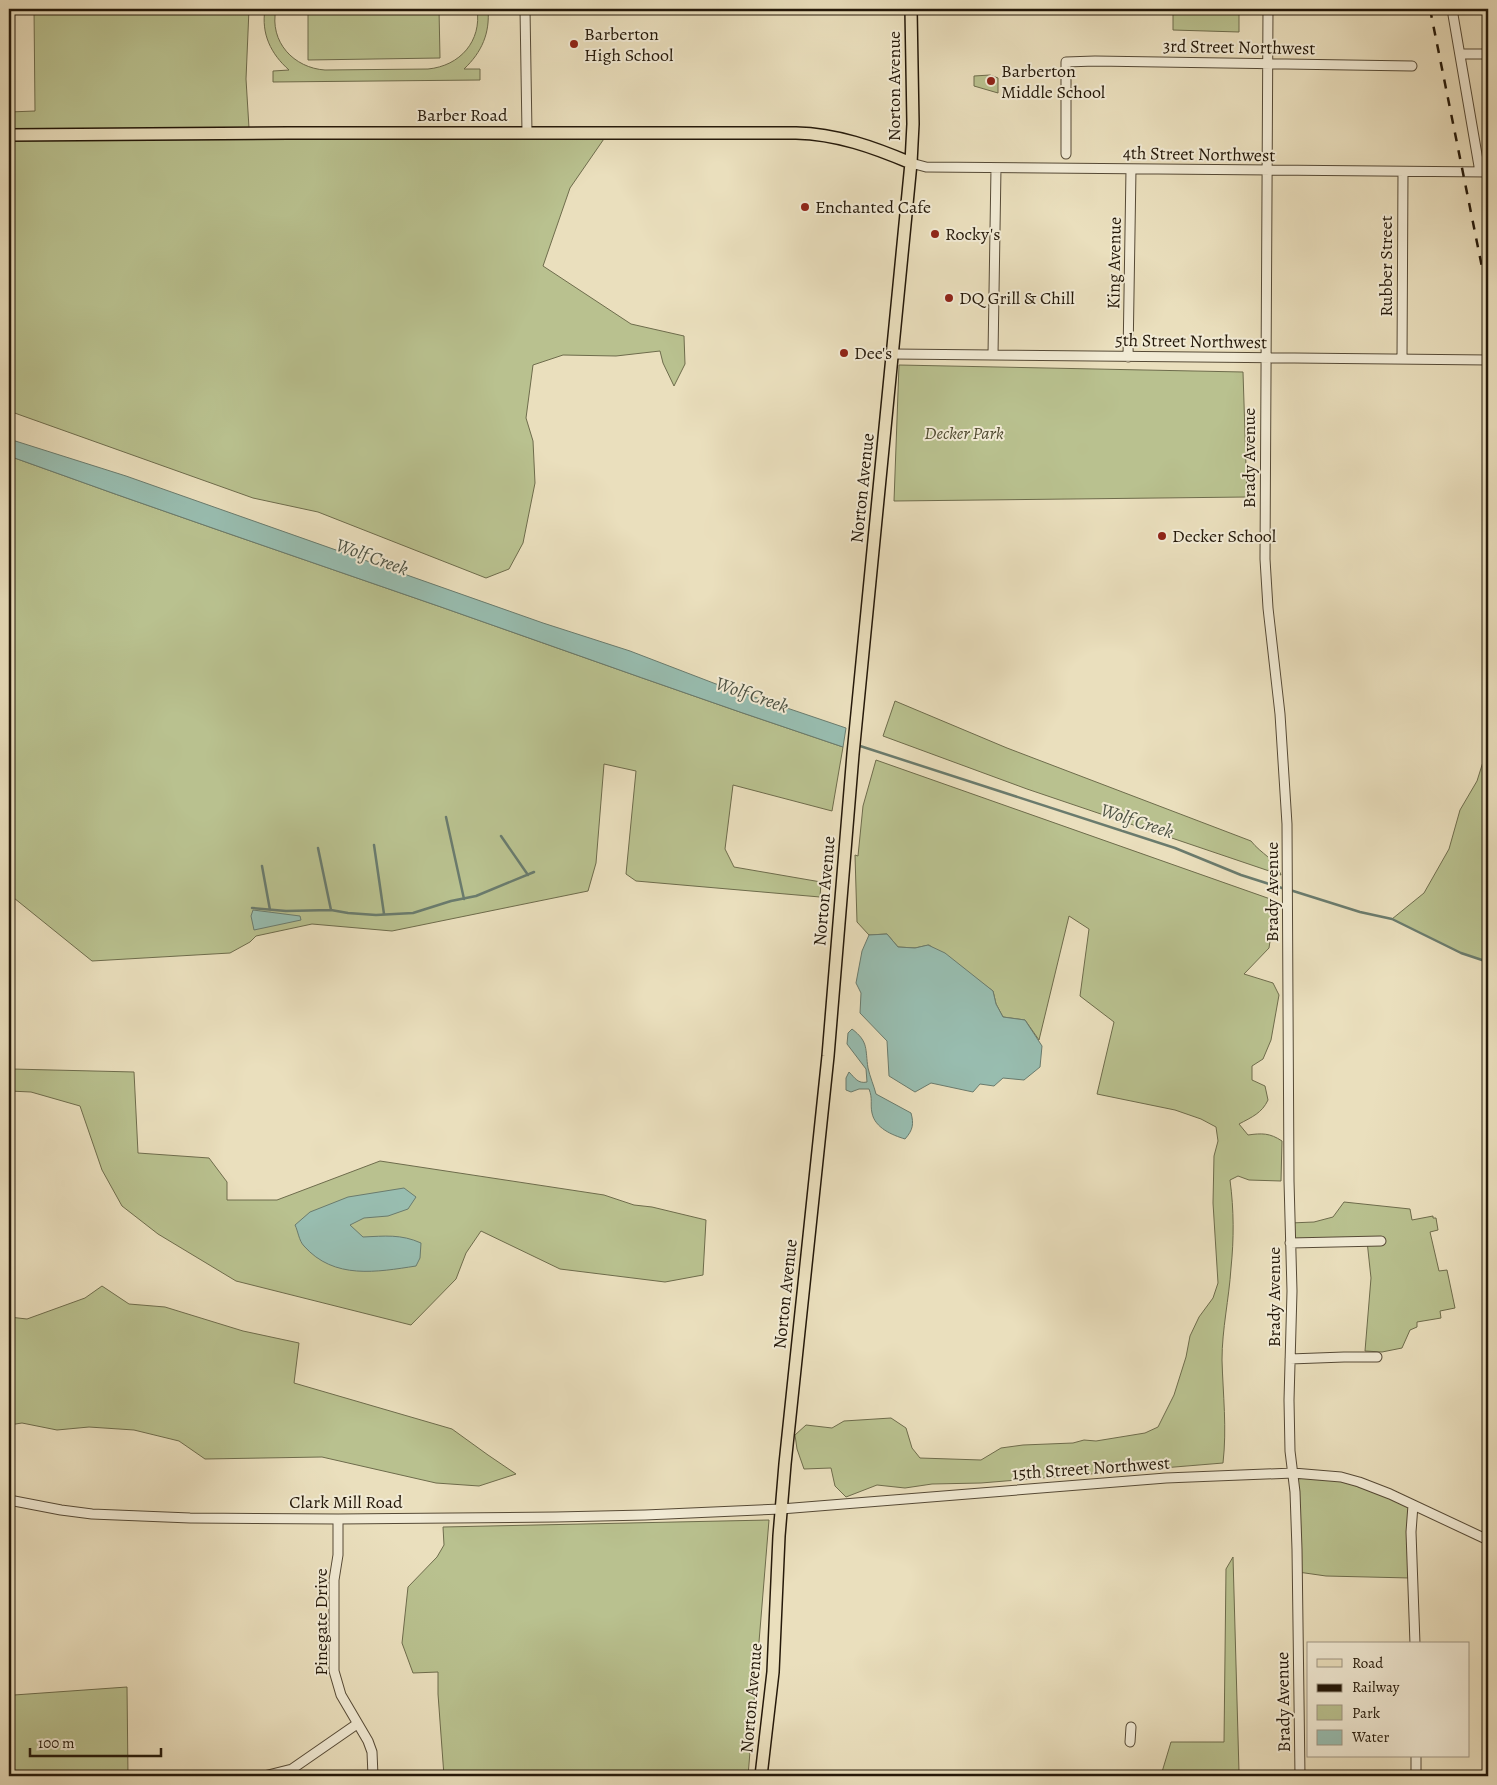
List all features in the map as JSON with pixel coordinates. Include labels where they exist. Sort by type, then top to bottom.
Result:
[{"type":"main road","name":"Norton Avenue","points":[[761,1776],[773,1672],[781,1509],[828,1056],[853,754],[894,354],[911,163],[913,124],[911,9]]},
{"type":"main road","name":"Barber Road","points":[[9,135],[527,132],[808,133],[843,138],[911,163]]},
{"type":"street","points":[[525,9],[527,132]]},
{"type":"street","name":"Brady Avenue","points":[[1268,9],[1266,568],[1268,608],[1284,764],[1289,903],[1290,1243],[1292,1291],[1290,1451],[1297,1549],[1300,1776]]},
{"type":"street","points":[[1452,9],[1484,172]]},
{"type":"street","points":[[1460,54],[1488,54]]},
{"type":"street","name":"3rd Street Northwest","points":[[1066,154],[1066,62],[1412,66]]},
{"type":"street","name":"4th Street Northwest","points":[[911,163],[926,167],[1484,172]]},
{"type":"street","points":[[993,355],[996,168]]},
{"type":"street","name":"King Avenue","points":[[1128,357],[1131,169]]},
{"type":"street","name":"Rubber Street","points":[[1402,360],[1403,172]]},
{"type":"street","name":"5th Street Northwest","points":[[894,354],[1488,360]]},
{"type":"street","points":[[1290,1243],[1381,1241]]},
{"type":"street","points":[[1290,1359],[1377,1357]]},
{"type":"street","name":"15th Street Northwest","points":[[684,1513],[781,1509],[1166,1478],[1293,1473],[1341,1477],[1359,1482],[1488,1540]]},
{"type":"street","name":"Clark Mill Road","points":[[9,1500],[61,1510],[129,1516],[338,1520],[684,1513]]},
{"type":"street","points":[[1413,1505],[1415,1642]]},
{"type":"street","name":"Pinegate Drive","points":[[338,1520],[338,1555],[334,1580],[334,1671],[341,1695],[368,1741],[372,1752],[373,1776]]},
{"type":"street","points":[[264,1776],[292,1769],[357,1724]]},
{"type":"street","points":[[1130,1742],[1131,1727]]},
{"type":"street","points":[[1416,1758],[1416,1776]]},
{"type":"street","points":[[231,1776],[242,1776]]},
{"type":"green space","points":[[34,9],[249,9],[246,79],[249,128],[608,133],[570,188],[543,266],[631,324],[684,336],[685,364],[674,386],[663,363],[660,351],[616,356],[563,355],[533,365],[526,418],[533,441],[535,483],[523,543],[509,569],[486,578],[318,512],[253,498],[9,411],[9,112],[35,111]]},
{"type":"green space","points":[[265,9],[276,9],[276,32],[286,51],[303,64],[325,70],[428,69],[450,63],[466,50],[472,41],[478,21],[477,9],[488,9],[488,26],[484,42],[476,56],[464,69],[480,69],[480,80],[273,82],[273,71],[289,70],[277,57],[269,43],[265,27]]},
{"type":"green space","points":[[308,9],[439,9],[440,58],[308,60]]},
{"type":"green space","points":[[1173,9],[1239,9],[1239,32],[1173,30]]},
{"type":"green space","points":[[990,75],[998,78],[998,93],[974,86],[974,76]]},
{"type":"green space","name":"Decker Park","points":[[899,365],[1243,372],[1247,497],[894,501]]},
{"type":"green space","points":[[9,456],[843,747],[832,811],[733,785],[725,849],[734,867],[821,882],[820,897],[636,881],[626,874],[636,771],[604,764],[596,863],[588,891],[392,931],[312,924],[256,936],[250,942],[230,953],[92,961],[9,894]]},
{"type":"green space","points":[[895,701],[1007,748],[1251,841],[1276,865],[1281,875],[1027,789],[883,736]]},
{"type":"green space","points":[[1488,746],[1488,962],[1461,953],[1392,919],[1424,893],[1449,849],[1460,810],[1477,781]]},
{"type":"green space","points":[[876,760],[1276,901],[1269,948],[1244,974],[1273,983],[1279,995],[1271,1040],[1263,1059],[1252,1066],[1252,1080],[1265,1086],[1268,1100],[1260,1111],[1239,1124],[1248,1135],[1266,1134],[1282,1141],[1281,1181],[1249,1180],[1238,1176],[1230,1180],[1233,1235],[1222,1348],[1225,1424],[1223,1463],[981,1483],[932,1484],[905,1488],[877,1485],[846,1497],[835,1486],[831,1468],[804,1469],[797,1449],[795,1435],[806,1425],[832,1428],[844,1421],[891,1418],[906,1428],[912,1448],[920,1458],[981,1460],[1001,1448],[1073,1443],[1084,1440],[1096,1441],[1145,1433],[1158,1427],[1174,1395],[1186,1357],[1190,1336],[1199,1317],[1213,1298],[1218,1283],[1213,1203],[1214,1156],[1218,1141],[1216,1127],[1201,1119],[1175,1110],[1097,1094],[1114,1022],[1080,996],[1089,929],[1069,916],[1039,1040],[1025,1020],[1003,1017],[996,1004],[993,991],[929,945],[915,948],[898,947],[887,934],[869,935],[857,922],[855,855],[858,856],[863,806]]},
{"type":"green space","points":[[9,1039],[12,1069],[134,1072],[138,1153],[209,1158],[227,1182],[227,1200],[277,1200],[380,1161],[604,1195],[634,1205],[652,1207],[706,1220],[703,1275],[665,1282],[560,1269],[481,1231],[466,1253],[456,1279],[411,1325],[236,1281],[158,1234],[122,1206],[102,1170],[80,1106],[31,1092],[9,1091]]},
{"type":"green space","points":[[1344,1202],[1410,1209],[1412,1220],[1433,1216],[1433,1218],[1436,1218],[1438,1230],[1430,1232],[1439,1271],[1447,1270],[1455,1308],[1440,1311],[1441,1318],[1417,1322],[1417,1327],[1410,1330],[1402,1348],[1382,1352],[1365,1351],[1371,1278],[1367,1241],[1290,1243],[1290,1223],[1314,1222],[1333,1217]]},
{"type":"green space","points":[[102,1286],[129,1304],[165,1307],[243,1331],[299,1343],[294,1383],[452,1429],[516,1474],[479,1486],[436,1483],[322,1457],[205,1459],[179,1441],[134,1430],[89,1427],[57,1430],[22,1423],[9,1425],[9,1317],[27,1319],[85,1298]]},
{"type":"green space","points":[[1296,1476],[1340,1480],[1410,1506],[1410,1578],[1326,1576],[1298,1572]]},
{"type":"green space","points":[[769,1520],[748,1776],[444,1776],[438,1672],[413,1673],[402,1643],[408,1587],[437,1557],[444,1545],[443,1527]]},
{"type":"green space","points":[[1233,1557],[1239,1772],[1162,1772],[1171,1742],[1224,1742],[1226,1569]]},
{"type":"green space","points":[[9,1629],[14,1695],[127,1687],[128,1776],[9,1776]]},
{"type":"water","points":[[9,439],[126,476],[846,728],[843,747],[9,456]]},
{"type":"water","points":[[253,910],[300,916],[301,920],[254,930],[251,916]]},
{"type":"water","points":[[887,934],[898,947],[915,948],[928,945],[945,953],[993,991],[996,1004],[1003,1017],[1025,1020],[1042,1046],[1040,1067],[1024,1080],[1003,1078],[994,1086],[980,1084],[973,1092],[931,1083],[915,1092],[889,1076],[887,1041],[860,1013],[861,993],[856,983],[862,951],[869,935]]},
{"type":"water","points":[[852,1029],[864,1042],[868,1068],[876,1094],[911,1113],[912,1127],[905,1139],[890,1133],[877,1123],[872,1113],[869,1089],[859,1089],[851,1092],[846,1090],[846,1078],[849,1072],[859,1081],[867,1082],[866,1069],[847,1044],[848,1033]]},
{"type":"water","points":[[404,1188],[416,1197],[408,1209],[388,1216],[364,1218],[350,1225],[363,1237],[400,1237],[421,1243],[420,1258],[416,1266],[371,1271],[342,1269],[316,1257],[301,1241],[295,1225],[310,1212],[348,1197]]},
{"type":"waterway","name":"Wolf Creek","points":[[857,745],[1175,848],[1241,875],[1285,889]]},
{"type":"waterway","points":[[446,817],[464,899]]},
{"type":"waterway","points":[[501,836],[528,875]]},
{"type":"waterway","points":[[374,845],[384,914]]},
{"type":"waterway","points":[[318,848],[331,910]]},
{"type":"waterway","points":[[262,866],[270,910]]},
{"type":"waterway","points":[[252,908],[286,911],[331,910],[376,915],[413,913],[451,901],[476,896],[534,872]]},
{"type":"waterway","name":"Wolf Creek","points":[[1290,890],[1360,912],[1392,919],[1461,953],[1488,962]]},
{"type":"railway","points":[[1430,9],[1488,297]]},
{"type":"place","name":"Barberton High School","points":[[574,44]]},
{"type":"place","name":"Barberton Middle School","points":[[991,81]]},
{"type":"place","name":"Enchanted Cafe","points":[[805,207]]},
{"type":"place","name":"Rocky's","points":[[935,234]]},
{"type":"place","name":"DQ Grill & Chill","points":[[949,298]]},
{"type":"place","name":"Dee's","points":[[844,353]]},
{"type":"place","name":"Decker School","points":[[1162,536]]}]
